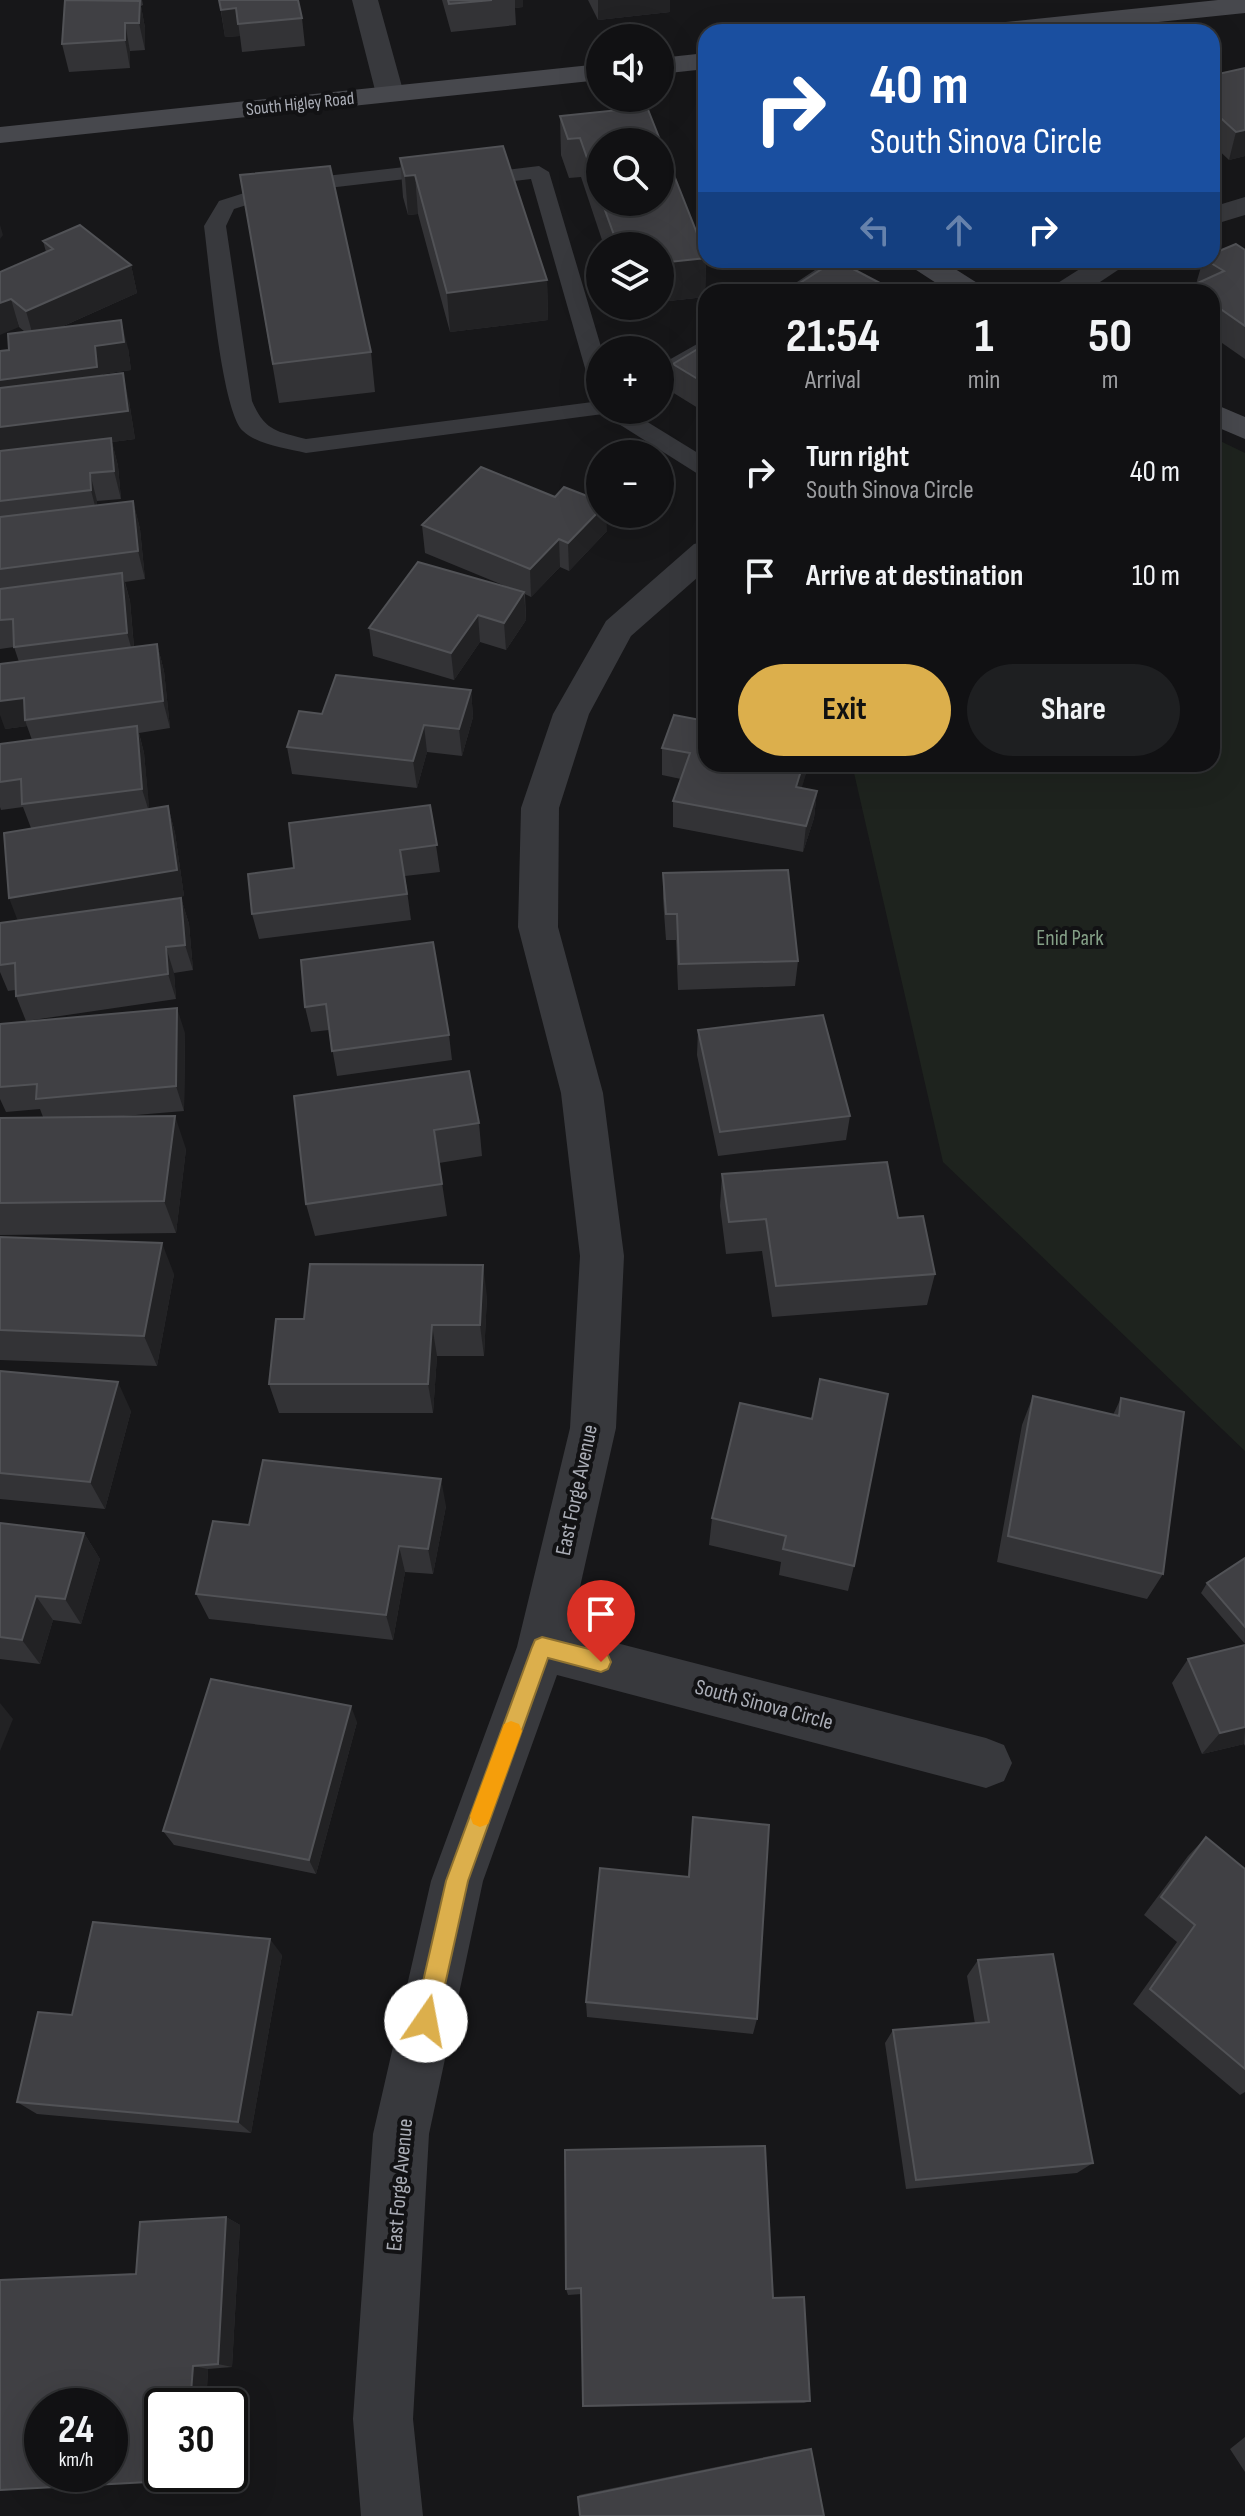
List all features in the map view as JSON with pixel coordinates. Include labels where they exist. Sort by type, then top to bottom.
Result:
[{"type":"main road","points":[[1063,24],[1245,5]]},
{"type":"main road","points":[[674,64],[698,62]]},
{"type":"main road","name":"South Higley Road","points":[[0,135],[586,73]]},
{"type":"main road","points":[[933,268],[958,284]]},
{"type":"main road","points":[[1220,417],[1245,429]]},
{"type":"street","points":[[365,0],[390,94]]},
{"type":"street","points":[[1220,214],[1245,206]]},
{"type":"street","points":[[1076,284],[1102,268]]},
{"type":"street","name":"East Forge Avenue","points":[[392,2516],[383,2419],[401,2134],[457,1881],[542,1647],[593,1428],[602,1256],[582,1093],[538,927],[540,808],[571,714],[618,629],[698,559]]},
{"type":"street","name":"South Sinova Circle","points":[[542,1647],[986,1763]]},
{"type":"lane","points":[[586,410],[306,446],[274,438],[251,426],[240,401],[215,226],[226,205],[282,187],[466,166],[506,176],[539,172],[587,336]]},
{"type":"lane","points":[[806,284],[832,268]]},
{"type":"lane","points":[[674,366],[698,351]]},
{"type":"lane","points":[[634,424],[698,464]]},
{"type":"green space","name":"Enid Park","points":[[1220,441],[1245,453],[1245,1451],[943,1162],[854,772],[1220,772]]},
{"type":"building","points":[[65,0],[140,1],[139,23],[125,23],[125,40],[62,44]]},
{"type":"building","points":[[219,0],[298,0],[302,18],[238,24],[236,8],[221,10]]},
{"type":"building","points":[[448,0],[492,0],[449,4]]},
{"type":"building","points":[[1245,68],[1245,130],[1236,132],[1220,117],[1220,74]]},
{"type":"building","points":[[649,112],[655,128],[586,128],[586,155],[580,138],[568,139],[560,116]]},
{"type":"building","points":[[503,146],[547,280],[447,293],[415,175],[405,176],[400,158]]},
{"type":"building","points":[[330,166],[371,352],[273,364],[240,175]]},
{"type":"building","points":[[674,175],[698,236],[698,259],[674,261],[674,232],[613,232],[607,216],[674,216]]},
{"type":"building","points":[[80,225],[131,265],[26,311],[11,299],[0,303],[0,272],[53,249],[43,241]]},
{"type":"building","points":[[1236,244],[1245,250],[1245,326],[1220,309],[1220,284],[1196,284],[1224,271],[1219,268],[1220,251]]},
{"type":"building","points":[[824,268],[851,268],[882,284],[798,284]]},
{"type":"building","points":[[121,320],[124,342],[95,346],[97,367],[0,380],[0,351],[9,350],[8,334]]},
{"type":"building","points":[[698,349],[698,379],[674,363]]},
{"type":"building","points":[[123,373],[128,411],[0,427],[0,388]]},
{"type":"building","points":[[111,438],[114,471],[90,473],[91,490],[0,501],[0,451]]},
{"type":"building","points":[[481,467],[555,497],[564,487],[586,496],[586,524],[568,543],[559,539],[530,569],[422,525]]},
{"type":"building","points":[[133,501],[138,551],[0,569],[0,517]]},
{"type":"building","points":[[418,562],[524,592],[504,623],[478,615],[451,653],[369,628]]},
{"type":"building","points":[[122,573],[127,633],[14,647],[13,619],[0,620],[0,589]]},
{"type":"building","points":[[157,644],[163,701],[25,720],[24,698],[0,701],[0,664]]},
{"type":"building","points":[[336,675],[471,690],[459,729],[424,725],[413,761],[287,747],[299,711],[322,714]]},
{"type":"building","points":[[674,715],[698,720],[698,772],[801,772],[796,787],[817,791],[806,826],[673,801],[690,753],[662,748]]},
{"type":"building","points":[[137,726],[142,789],[22,804],[21,779],[0,782],[0,744]]},
{"type":"building","points":[[430,805],[437,845],[400,850],[407,894],[252,914],[248,874],[294,868],[289,823]]},
{"type":"building","points":[[168,806],[177,870],[9,898],[4,833]]},
{"type":"building","points":[[788,870],[798,961],[679,964],[677,914],[666,914],[663,873]]},
{"type":"building","points":[[181,898],[185,945],[166,947],[168,974],[16,996],[15,963],[0,965],[0,923]]},
{"type":"building","points":[[433,942],[449,1035],[332,1051],[326,1004],[305,1007],[301,960]]},
{"type":"building","points":[[177,1008],[176,1086],[36,1099],[37,1084],[0,1087],[0,1024]]},
{"type":"building","points":[[823,1015],[850,1116],[720,1132],[698,1030]]},
{"type":"building","points":[[469,1071],[479,1123],[434,1130],[442,1184],[306,1204],[294,1096]]},
{"type":"building","points":[[175,1116],[164,1201],[0,1203],[0,1118]]},
{"type":"building","points":[[887,1162],[898,1218],[923,1216],[935,1274],[776,1286],[766,1219],[729,1222],[722,1174]]},
{"type":"building","points":[[0,1237],[162,1243],[144,1336],[0,1330]]},
{"type":"building","points":[[310,1264],[483,1265],[480,1325],[432,1325],[428,1384],[269,1384],[276,1319],[304,1319]]},
{"type":"building","points":[[0,1371],[118,1382],[90,1482],[0,1473]]},
{"type":"building","points":[[820,1379],[888,1394],[854,1566],[783,1549],[786,1536],[712,1518],[740,1403],[812,1419]]},
{"type":"building","points":[[1033,1396],[1119,1416],[1121,1398],[1184,1412],[1163,1574],[1008,1536]]},
{"type":"building","points":[[263,1460],[441,1479],[428,1549],[399,1546],[386,1615],[196,1594],[213,1521],[249,1525]]},
{"type":"building","points":[[0,1523],[84,1533],[65,1599],[36,1596],[22,1640],[0,1637]]},
{"type":"building","points":[[1245,1558],[1245,1627],[1207,1583]]},
{"type":"building","points":[[1245,1645],[1245,1727],[1220,1733],[1188,1659]]},
{"type":"building","points":[[211,1679],[351,1706],[309,1860],[163,1831]]},
{"type":"building","points":[[693,1817],[769,1825],[757,2019],[586,2002],[600,1868],[689,1877]]},
{"type":"building","points":[[1206,1837],[1245,1869],[1245,2069],[1150,1989],[1195,1925],[1161,1897]]},
{"type":"building","points":[[93,1922],[270,1939],[238,2122],[17,2102],[38,2012],[72,2015]]},
{"type":"building","points":[[1053,1954],[1093,2163],[916,2180],[893,2030],[989,2022],[978,1960]]},
{"type":"building","points":[[765,2146],[773,2298],[804,2297],[810,2401],[583,2406],[581,2288],[566,2289],[565,2150]]},
{"type":"building","points":[[226,2217],[218,2364],[193,2366],[191,2388],[144,2388],[144,2482],[128,2483],[128,2388],[24,2388],[24,2489],[0,2490],[0,2280],[136,2274],[140,2222]]},
{"type":"building","points":[[811,2449],[824,2516],[580,2516],[578,2497]]},
{"type":"slow traffic","points":[[480,1816],[511,1731]]},
{"type":"route","points":[[426,2021],[457,1881],[542,1647],[601,1662]]}]
